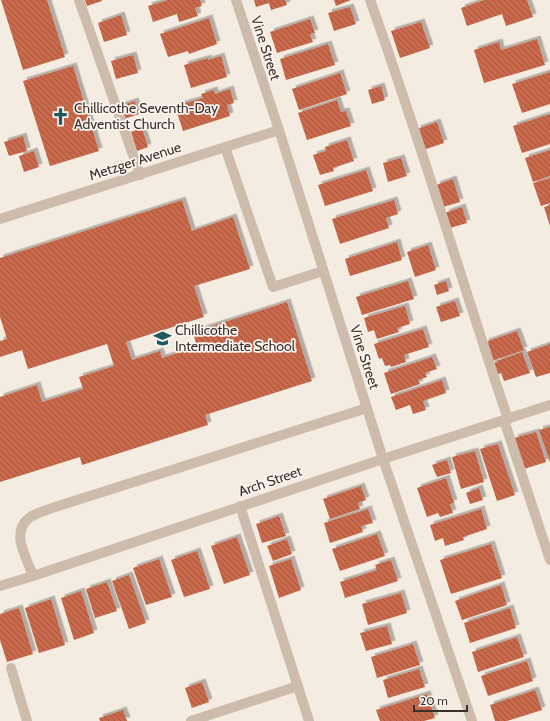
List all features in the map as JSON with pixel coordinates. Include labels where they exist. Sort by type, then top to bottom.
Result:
[{"type":"street","points":[[78,0],[140,175]]},
{"type":"street","name":"Vine Street","points":[[236,0],[279,130],[383,459],[472,721]]},
{"type":"street","points":[[370,0],[394,67],[550,560]]},
{"type":"street","name":"Metzger Avenue","points":[[0,220],[279,130]]},
{"type":"street","points":[[225,147],[273,287],[323,271]]},
{"type":"street","name":"Arch Street","points":[[0,586],[550,405]]},
{"type":"street","points":[[33,576],[20,541],[21,528],[29,517],[52,508],[367,408]]},
{"type":"street","points":[[240,506],[310,721]]},
{"type":"street","points":[[11,668],[27,721]]},
{"type":"street","points":[[191,721],[298,686]]},
{"type":"building","points":[[1,0],[47,0],[65,57],[23,70]]},
{"type":"building","points":[[85,0],[102,0],[102,1],[87,6]]},
{"type":"building","points":[[168,0],[200,0],[202,6],[195,8],[198,16],[179,22],[177,14],[153,22],[148,6]]},
{"type":"building","points":[[254,0],[285,0],[287,5],[271,10],[269,3],[256,7]]},
{"type":"building","points":[[334,0],[351,0],[336,6]]},
{"type":"building","points":[[484,0],[527,0],[533,17],[506,26],[502,14],[467,26],[461,8]]},
{"type":"building","points":[[350,7],[356,24],[334,31],[328,13]]},
{"type":"building","points":[[121,15],[127,35],[104,42],[98,23]]},
{"type":"building","points":[[209,18],[217,44],[189,54],[188,51],[168,57],[160,34]]},
{"type":"building","points":[[310,19],[315,33],[310,34],[313,42],[277,53],[270,32]]},
{"type":"building","points":[[421,22],[430,48],[400,58],[391,31]]},
{"type":"building","points":[[537,39],[545,65],[484,83],[474,50],[499,42],[501,50]]},
{"type":"building","points":[[328,44],[335,65],[286,80],[280,59]]},
{"type":"building","points":[[133,55],[138,73],[116,79],[111,61]]},
{"type":"building","points":[[221,56],[227,77],[191,88],[184,65]]},
{"type":"building","name":"Chillicothe Seventh-Day Adventist Church","points":[[73,66],[99,151],[50,166],[23,81]]},
{"type":"building","points":[[550,72],[550,104],[522,113],[512,84]]},
{"type":"building","points":[[340,73],[347,94],[299,110],[292,89]]},
{"type":"building","points":[[381,86],[385,100],[372,104],[368,90]]},
{"type":"building","points":[[230,89],[234,103],[227,105],[230,116],[183,131],[175,106],[203,98],[201,94],[214,90],[215,94]]},
{"type":"building","points":[[337,100],[341,112],[346,111],[351,126],[307,140],[298,113]]},
{"type":"building","points":[[135,101],[139,114],[124,119],[120,106]]},
{"type":"building","points":[[550,114],[550,144],[522,153],[513,126]]},
{"type":"building","points":[[437,122],[444,143],[423,150],[417,129]]},
{"type":"building","points":[[142,128],[148,147],[137,151],[131,132]]},
{"type":"building","points":[[23,136],[27,151],[9,156],[4,142]]},
{"type":"building","points":[[347,140],[354,161],[333,168],[334,171],[320,175],[313,155],[326,151],[325,147]]},
{"type":"building","points":[[550,150],[550,176],[533,182],[525,158]]},
{"type":"building","points":[[34,151],[39,167],[24,172],[19,156]]},
{"type":"building","points":[[401,158],[407,176],[388,182],[383,163]]},
{"type":"building","points":[[366,170],[373,191],[325,206],[318,185]]},
{"type":"building","points":[[550,178],[550,203],[541,206],[533,183]]},
{"type":"building","points":[[453,179],[460,202],[443,207],[436,185]]},
{"type":"building","points":[[182,200],[192,231],[233,217],[250,269],[194,286],[204,317],[126,342],[132,360],[160,351],[162,358],[197,347],[193,332],[287,302],[312,381],[205,415],[208,425],[82,465],[80,457],[0,482],[0,397],[37,385],[42,402],[83,389],[79,377],[114,366],[107,344],[28,369],[22,350],[0,357],[0,341],[7,339],[0,317],[0,258]]},
{"type":"building","points":[[394,200],[398,214],[386,218],[389,228],[340,244],[332,219]]},
{"type":"building","points":[[550,205],[550,226],[544,207]]},
{"type":"building","points":[[462,207],[467,223],[450,228],[445,213]]},
{"type":"building","points":[[397,242],[402,260],[350,276],[345,259]]},
{"type":"building","points":[[428,245],[436,270],[415,277],[407,252]]},
{"type":"building","points":[[408,281],[414,299],[362,315],[356,297]]},
{"type":"building","points":[[446,281],[449,291],[437,295],[434,285]]},
{"type":"building","points":[[455,301],[460,316],[441,322],[436,307]]},
{"type":"building","points":[[405,306],[410,324],[397,328],[399,332],[377,339],[374,330],[368,332],[364,318]]},
{"type":"building","points":[[423,329],[429,347],[404,355],[406,362],[391,367],[390,365],[385,366],[382,358],[379,359],[374,344]]},
{"type":"building","points":[[517,331],[524,350],[492,361],[485,342]]},
{"type":"building","points":[[550,344],[550,373],[536,377],[527,352]]},
{"type":"building","points":[[522,352],[530,373],[504,381],[501,373],[495,375],[491,364]]},
{"type":"building","points":[[432,357],[437,369],[425,373],[427,377],[418,380],[420,384],[391,394],[384,373]]},
{"type":"building","points":[[442,380],[446,393],[423,401],[426,410],[413,414],[410,405],[396,410],[391,397]]},
{"type":"building","points":[[550,427],[550,462],[539,430]]},
{"type":"building","points":[[536,432],[546,462],[524,469],[514,438]]},
{"type":"building","points":[[498,444],[515,495],[497,501],[480,449]]},
{"type":"building","points":[[475,451],[484,482],[461,489],[452,457]]},
{"type":"building","points":[[447,460],[451,473],[437,477],[432,465]]},
{"type":"building","points":[[446,478],[454,503],[450,504],[453,513],[440,517],[438,513],[427,517],[417,488]]},
{"type":"building","points":[[361,486],[366,500],[358,503],[360,509],[330,519],[323,499]]},
{"type":"building","points":[[479,488],[483,500],[470,504],[466,493]]},
{"type":"building","points":[[368,509],[373,523],[361,526],[363,532],[330,543],[324,523]]},
{"type":"building","points":[[481,509],[487,529],[463,537],[464,540],[445,546],[443,538],[435,541],[430,525]]},
{"type":"building","points":[[279,516],[286,536],[262,543],[256,524]]},
{"type":"building","points":[[377,534],[385,556],[340,571],[332,549]]},
{"type":"building","points":[[237,537],[250,575],[224,584],[211,546]]},
{"type":"building","points":[[287,539],[292,554],[273,561],[267,546]]},
{"type":"building","points":[[491,544],[502,578],[451,594],[440,560]]},
{"type":"building","points":[[197,551],[210,589],[184,597],[171,560]]},
{"type":"building","points":[[159,559],[172,597],[146,605],[133,568]]},
{"type":"building","points":[[291,559],[301,590],[279,598],[269,566]]},
{"type":"building","points":[[391,560],[398,581],[345,598],[340,582],[377,570],[375,565]]},
{"type":"building","points":[[129,575],[146,623],[129,629],[112,581]]},
{"type":"building","points":[[107,582],[117,611],[95,618],[86,589]]},
{"type":"building","points":[[501,585],[507,605],[462,620],[455,601]]},
{"type":"building","points":[[81,591],[94,633],[74,640],[61,598]]},
{"type":"building","points":[[401,593],[407,613],[368,625],[362,604]]},
{"type":"building","points":[[51,599],[65,645],[39,653],[25,608]]},
{"type":"building","points":[[19,608],[33,654],[7,662],[0,640],[0,614]]},
{"type":"building","points":[[510,608],[516,628],[470,643],[464,623]]},
{"type":"building","points":[[387,626],[392,644],[366,651],[360,633]]},
{"type":"building","points":[[517,637],[524,657],[478,672],[472,652]]},
{"type":"building","points":[[413,644],[420,665],[377,678],[371,657]]},
{"type":"building","points":[[527,661],[533,681],[488,696],[481,676]]},
{"type":"building","points":[[419,669],[425,687],[388,698],[383,680]]},
{"type":"building","points":[[202,682],[209,702],[192,708],[185,688]]},
{"type":"building","points":[[535,690],[542,710],[507,721],[495,721],[490,705]]},
{"type":"building","points":[[427,694],[435,718],[424,721],[380,721],[376,710]]},
{"type":"building","points":[[123,710],[127,721],[100,721],[99,718]]},
{"type":"place","name":"Chillicothe Seventh-Day Adventist Church","points":[[61,116]]},
{"type":"place","name":"Chillicothe Intermediate School","points":[[162,338]]}]
